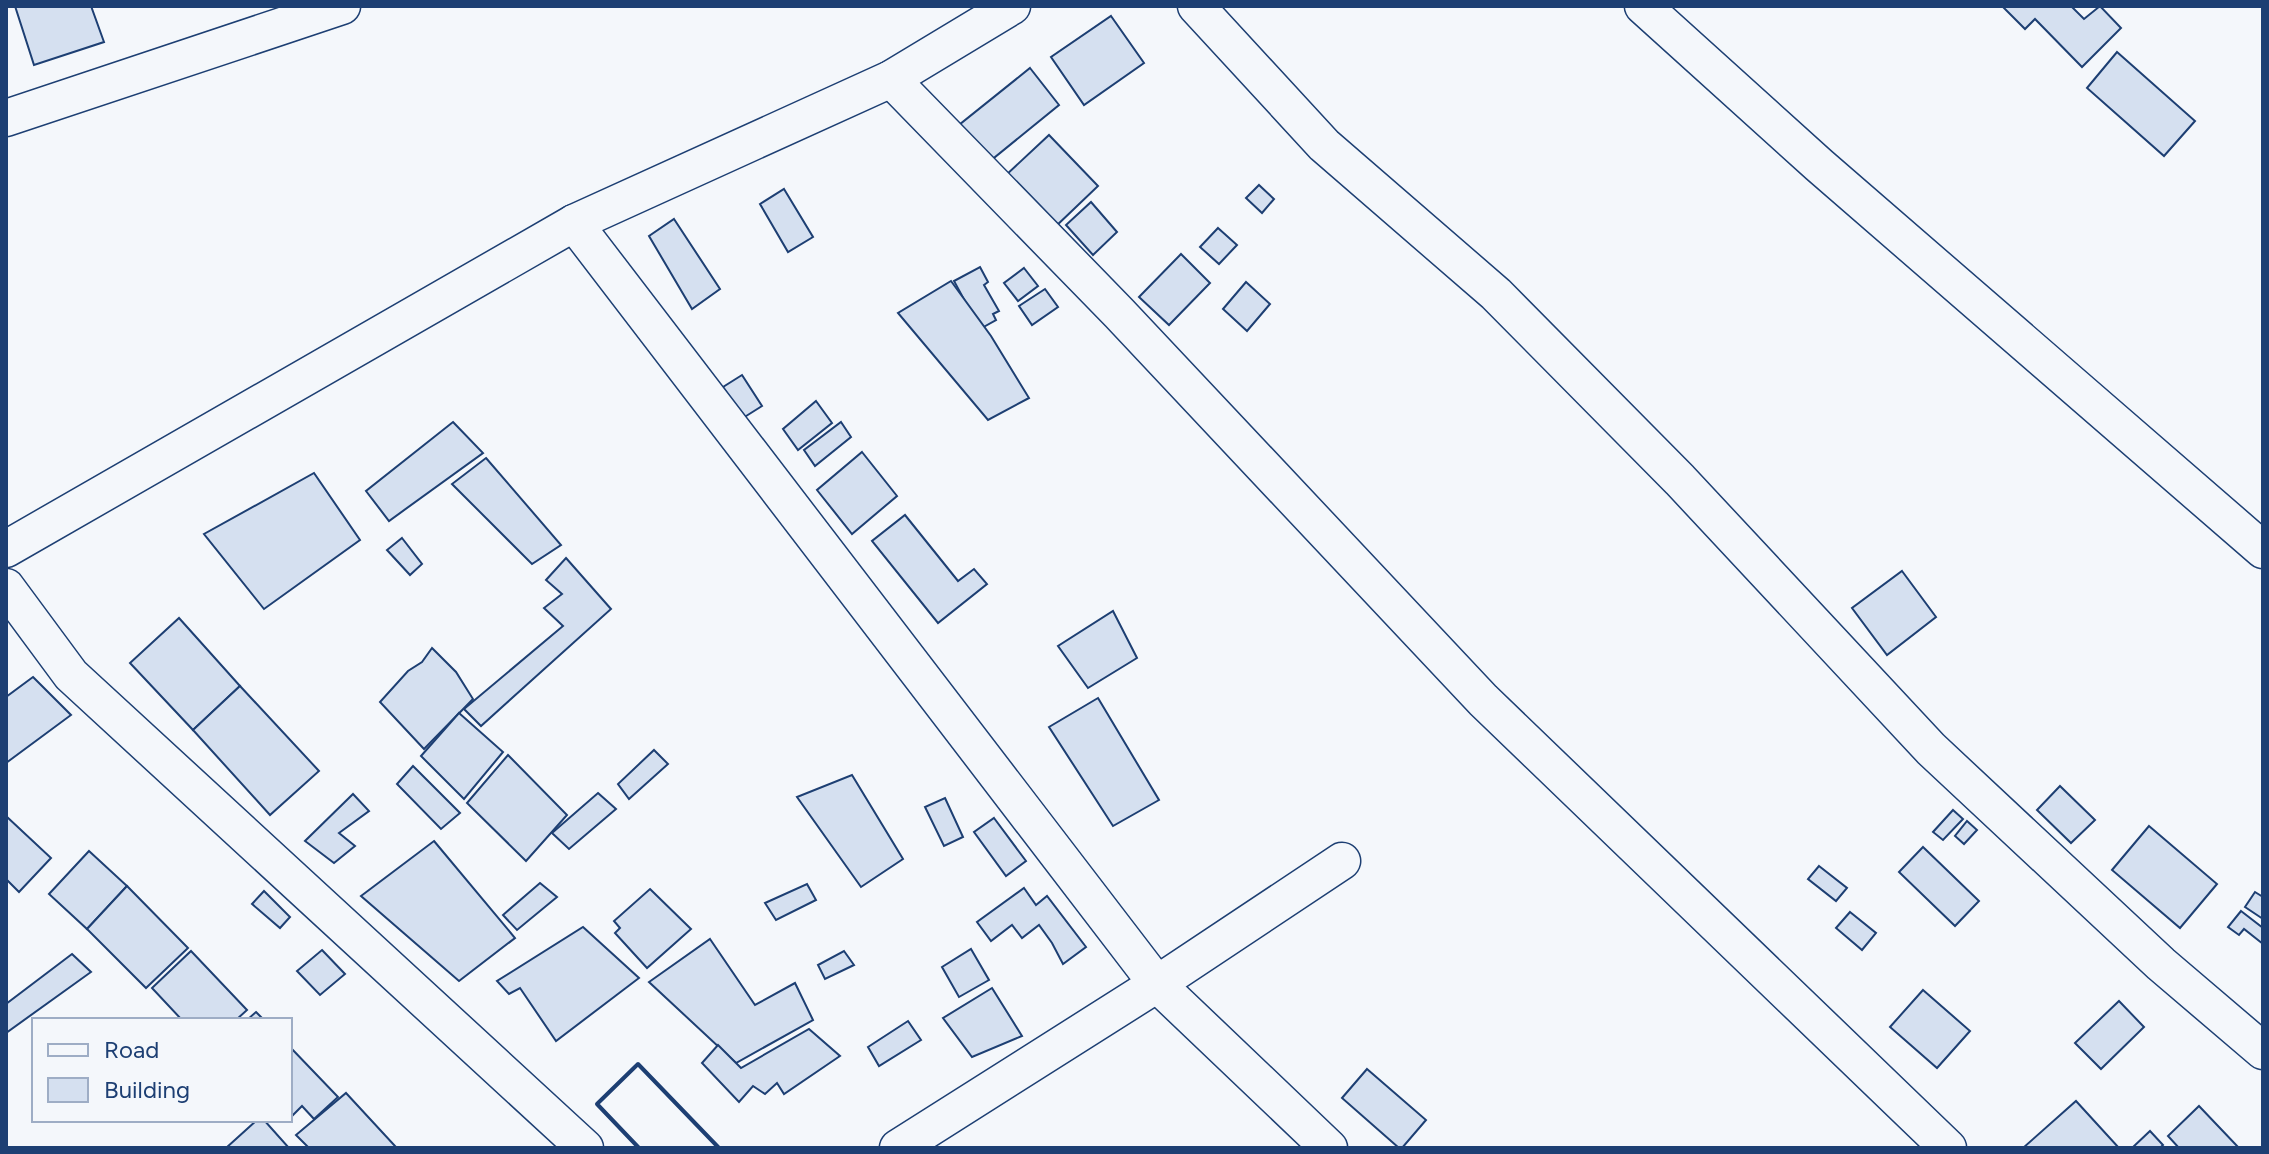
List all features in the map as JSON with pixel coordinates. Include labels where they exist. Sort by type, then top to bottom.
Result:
[{"type":"street","points":[[6,118],[342,6]]},
{"type":"street","points":[[6,549],[574,223],[891,79],[1012,6]]},
{"type":"street","points":[[1196,6],[1324,145],[1496,294],[1670,469],[1931,749],[2161,964],[2263,1051]]},
{"type":"street","points":[[1643,6],[1831,176],[2263,550]]},
{"type":"street","points":[[891,79],[1119,313],[1483,700],[1948,1148]]},
{"type":"street","points":[[574,223],[1157,984],[1329,1148]]},
{"type":"street","points":[[6,587],[71,675],[585,1148]]},
{"type":"street","points":[[898,1148],[1157,984],[1342,861]]},
{"type":"building","points":[[15,6],[91,6],[104,42],[34,65]]},
{"type":"building","points":[[2002,6],[2071,6],[2084,19],[2100,6],[2121,28],[2082,67],[2035,19],[2025,29]]},
{"type":"building","points":[[1111,16],[1144,63],[1084,105],[1051,57]]},
{"type":"building","points":[[2117,52],[2195,121],[2164,156],[2087,88]]},
{"type":"building","points":[[1030,68],[1059,105],[984,166],[954,129]]},
{"type":"building","points":[[1049,135],[1098,186],[1054,228],[1005,176]]},
{"type":"building","points":[[1259,185],[1274,199],[1262,213],[1246,198]]},
{"type":"building","points":[[784,189],[813,237],[788,252],[760,204]]},
{"type":"building","points":[[1091,202],[1117,232],[1093,255],[1066,225]]},
{"type":"building","points":[[674,219],[720,289],[692,309],[649,236]]},
{"type":"building","points":[[1218,228],[1237,245],[1219,264],[1200,247]]},
{"type":"building","points":[[1181,254],[1210,283],[1169,325],[1139,297]]},
{"type":"building","points":[[980,267],[988,282],[984,285],[999,311],[993,314],[996,320],[980,329],[954,281]]},
{"type":"building","points":[[1024,268],[1038,286],[1018,301],[1004,283]]},
{"type":"building","points":[[951,281],[991,336],[1029,398],[988,420],[898,313]]},
{"type":"building","points":[[1246,282],[1270,304],[1247,331],[1223,309]]},
{"type":"building","points":[[1045,289],[1058,307],[1032,325],[1019,306]]},
{"type":"building","points":[[742,375],[762,406],[743,418],[723,387]]},
{"type":"building","points":[[816,401],[832,423],[798,450],[783,429]]},
{"type":"building","points":[[453,422],[483,453],[389,521],[366,491]]},
{"type":"building","points":[[841,422],[851,437],[815,466],[804,450]]},
{"type":"building","points":[[862,452],[897,496],[852,534],[817,490]]},
{"type":"building","points":[[486,458],[561,545],[532,564],[452,484]]},
{"type":"building","points":[[314,473],[360,540],[264,609],[204,534]]},
{"type":"building","points":[[905,515],[958,581],[974,569],[987,584],[938,623],[872,541]]},
{"type":"building","points":[[402,538],[422,564],[410,575],[387,550]]},
{"type":"building","points":[[566,558],[611,609],[481,726],[464,709],[563,626],[544,608],[562,594],[546,580]]},
{"type":"building","points":[[1902,571],[1936,617],[1887,655],[1852,608]]},
{"type":"building","points":[[1113,611],[1137,658],[1088,688],[1058,646]]},
{"type":"building","points":[[179,618],[240,686],[193,730],[130,663]]},
{"type":"building","points":[[432,648],[456,672],[473,699],[424,749],[380,702],[408,671],[422,662]]},
{"type":"building","points":[[33,677],[71,715],[6,763],[6,697]]},
{"type":"building","points":[[240,686],[319,771],[270,815],[193,730]]},
{"type":"building","points":[[1098,698],[1159,800],[1113,826],[1049,727]]},
{"type":"building","points":[[459,713],[503,752],[464,799],[421,756]]},
{"type":"building","points":[[654,750],[668,764],[629,799],[618,784]]},
{"type":"building","points":[[508,755],[567,815],[526,861],[467,803]]},
{"type":"building","points":[[413,766],[460,813],[441,829],[397,784]]},
{"type":"building","points":[[852,775],[903,859],[861,887],[797,797]]},
{"type":"building","points":[[2060,786],[2095,820],[2071,843],[2037,810]]},
{"type":"building","points":[[598,793],[616,809],[569,849],[552,833]]},
{"type":"building","points":[[353,794],[369,811],[339,833],[355,846],[334,863],[305,841]]},
{"type":"building","points":[[945,798],[963,837],[944,846],[925,807]]},
{"type":"building","points":[[1953,810],[1963,819],[1943,840],[1933,832]]},
{"type":"building","points":[[6,816],[51,858],[19,892],[6,879]]},
{"type":"building","points":[[994,818],[1026,861],[1006,876],[974,832]]},
{"type":"building","points":[[1967,821],[1977,830],[1964,844],[1955,836]]},
{"type":"building","points":[[2149,826],[2217,884],[2180,928],[2112,870]]},
{"type":"building","points":[[434,841],[515,938],[459,981],[361,896]]},
{"type":"building","points":[[1923,847],[1979,901],[1955,926],[1899,872]]},
{"type":"building","points":[[89,851],[127,886],[87,929],[49,894]]},
{"type":"building","points":[[1819,866],[1847,888],[1836,901],[1808,879]]},
{"type":"building","points":[[540,883],[557,897],[517,930],[503,915]]},
{"type":"building","points":[[807,884],[816,900],[776,920],[765,903]]},
{"type":"building","points":[[127,886],[188,948],[146,988],[87,929]]},
{"type":"building","points":[[1024,888],[1036,905],[1047,896],[1086,947],[1063,964],[1039,925],[1022,938],[1012,925],[991,941],[977,922]]},
{"type":"building","points":[[650,889],[691,929],[647,968],[615,933],[620,928],[614,921]]},
{"type":"building","points":[[264,891],[290,917],[280,928],[252,904]]},
{"type":"building","points":[[2255,892],[2263,897],[2263,919],[2245,907]]},
{"type":"building","points":[[2241,911],[2263,928],[2263,944],[2244,929],[2239,935],[2228,927]]},
{"type":"building","points":[[1850,912],[1876,933],[1862,950],[1836,928]]},
{"type":"building","points":[[583,927],[639,978],[556,1041],[520,988],[509,994],[497,981]]},
{"type":"building","points":[[710,939],[755,1005],[795,983],[813,1020],[736,1063],[649,982]]},
{"type":"building","points":[[971,949],[989,980],[959,997],[942,967]]},
{"type":"building","points":[[322,950],[345,974],[320,995],[297,971]]},
{"type":"building","points":[[191,951],[247,1010],[238,1018],[180,1018],[152,988]]},
{"type":"building","points":[[844,951],[854,965],[825,979],[818,965]]},
{"type":"building","points":[[72,954],[91,972],[6,1033],[6,1004]]},
{"type":"building","points":[[992,988],[1022,1036],[972,1057],[943,1018]]},
{"type":"building","points":[[1923,990],[1970,1031],[1937,1068],[1890,1027]]},
{"type":"building","points":[[2119,1001],[2144,1027],[2101,1069],[2075,1043]]},
{"type":"building","points":[[908,1021],[921,1040],[879,1066],[868,1047]]},
{"type":"building","points":[[809,1029],[840,1056],[784,1094],[777,1083],[765,1094],[753,1086],[739,1102],[702,1063],[718,1045],[741,1068]]},
{"type":"building","points":[[292,1049],[338,1097],[314,1119],[302,1106],[293,1115]]},
{"type":"building","points":[[1367,1069],[1426,1120],[1402,1148],[1342,1098]]},
{"type":"building","points":[[346,1093],[395,1146],[393,1148],[309,1148],[296,1135]]},
{"type":"building","points":[[2076,1101],[2119,1148],[2023,1148]]},
{"type":"building","points":[[2199,1106],[2239,1148],[2179,1148],[2168,1136]]},
{"type":"building","points":[[255,1122],[266,1122],[289,1148],[226,1148]]},
{"type":"building","points":[[2150,1131],[2163,1145],[2160,1148],[2132,1148]]},
{"type":"wall","points":[[639,1148],[597,1104],[638,1064],[719,1148]]}]
